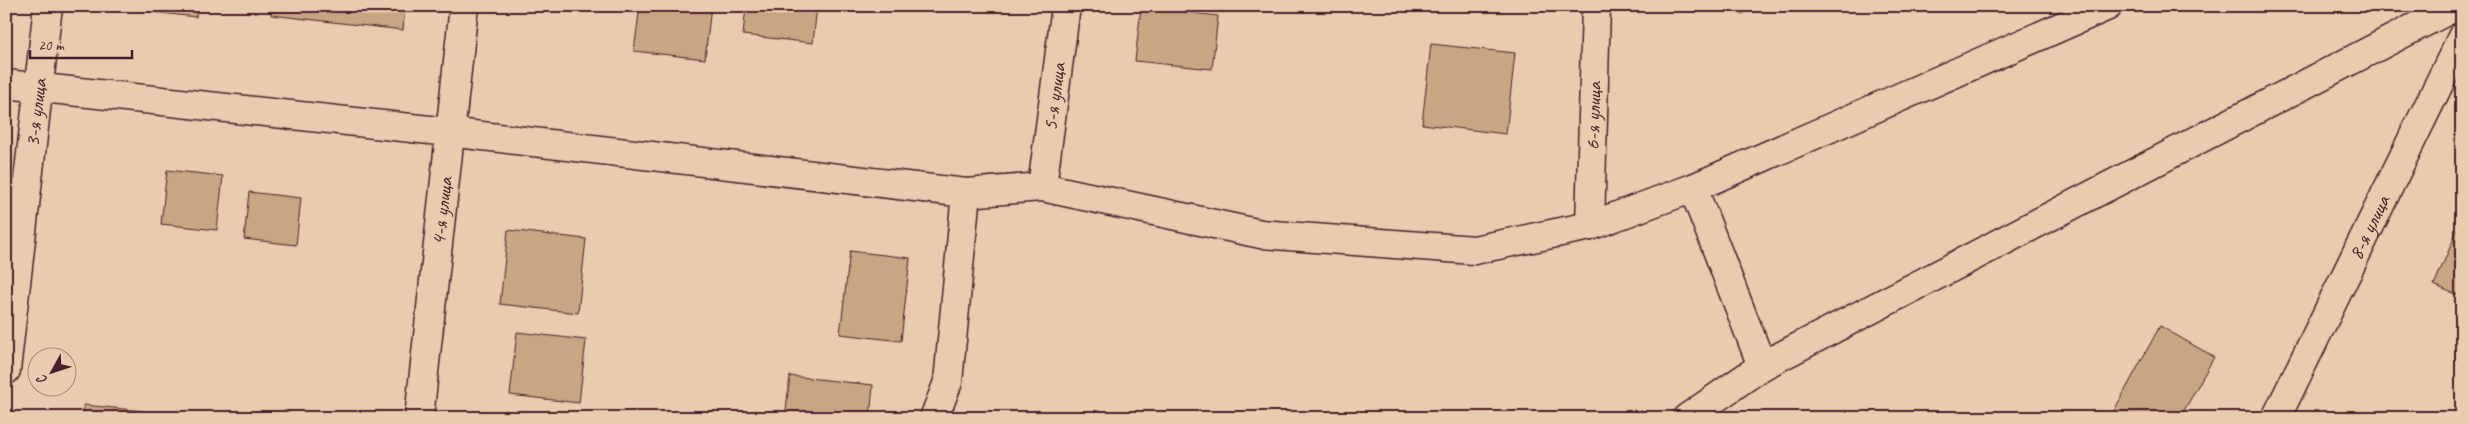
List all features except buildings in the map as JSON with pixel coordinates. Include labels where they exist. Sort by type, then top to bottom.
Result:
[{"type":"street","name":"3-я улица","points":[[6,370],[48,6]]},
{"type":"street","name":"4-я улица","points":[[419,418],[448,132],[464,6]]},
{"type":"street","name":"5-я улица","points":[[1042,186],[1066,6]]},
{"type":"street","name":"6-я улица","points":[[1590,226],[1596,6]]},
{"type":"street","points":[[1690,417],[1762,366],[2456,6]]},
{"type":"street","points":[[6,84],[448,132],[966,193],[1042,186],[1261,234],[1474,250],[1590,226],[1692,188],[2098,9]]},
{"type":"street","name":"8-я улица","points":[[2276,418],[2462,37]]},
{"type":"street","points":[[1692,188],[1762,366]]},
{"type":"street","points":[[934,418],[948,382],[966,193]]}]
